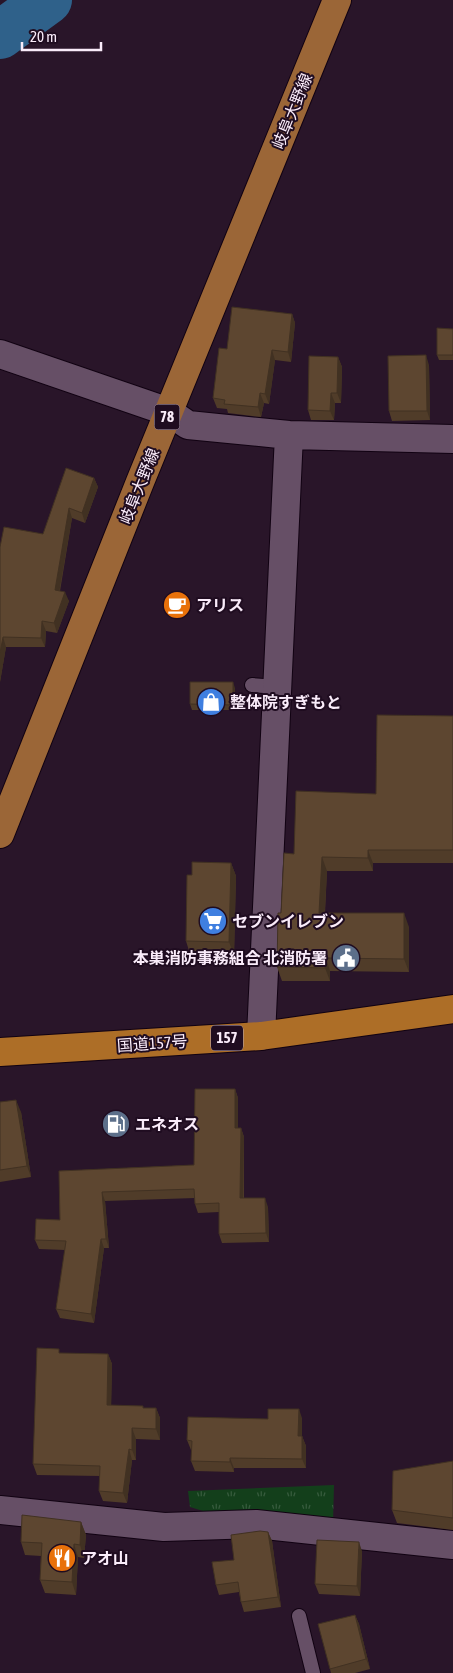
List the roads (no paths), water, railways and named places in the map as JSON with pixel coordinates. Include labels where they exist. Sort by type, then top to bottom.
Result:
[{"type":"highway","name":"国道157号","points":[[0,1052],[261,1036],[453,1008]]},
{"type":"main road","name":"岐阜大野線","points":[[0,834],[56,690],[337,0]]},
{"type":"street","points":[[0,354],[169,412],[188,425],[289,436],[453,439]]},
{"type":"street","points":[[261,1036],[265,686],[289,436]]},
{"type":"street","points":[[0,1510],[164,1527],[256,1524],[453,1545]]},
{"type":"lane","points":[[299,1616],[313,1673]]},
{"type":"waterway","points":[[0,35],[48,0]]},
{"type":"place","name":"アリス","points":[[177,605]]},
{"type":"place","name":"整体院すぎもと","points":[[211,702]]},
{"type":"place","name":"セブンイレブン","points":[[213,921]]},
{"type":"place","name":"本巣消防事務組合 北消防署","points":[[346,958]]},
{"type":"place","name":"エネオス","points":[[116,1124]]},
{"type":"place","name":"アオ山","points":[[62,1558]]}]
